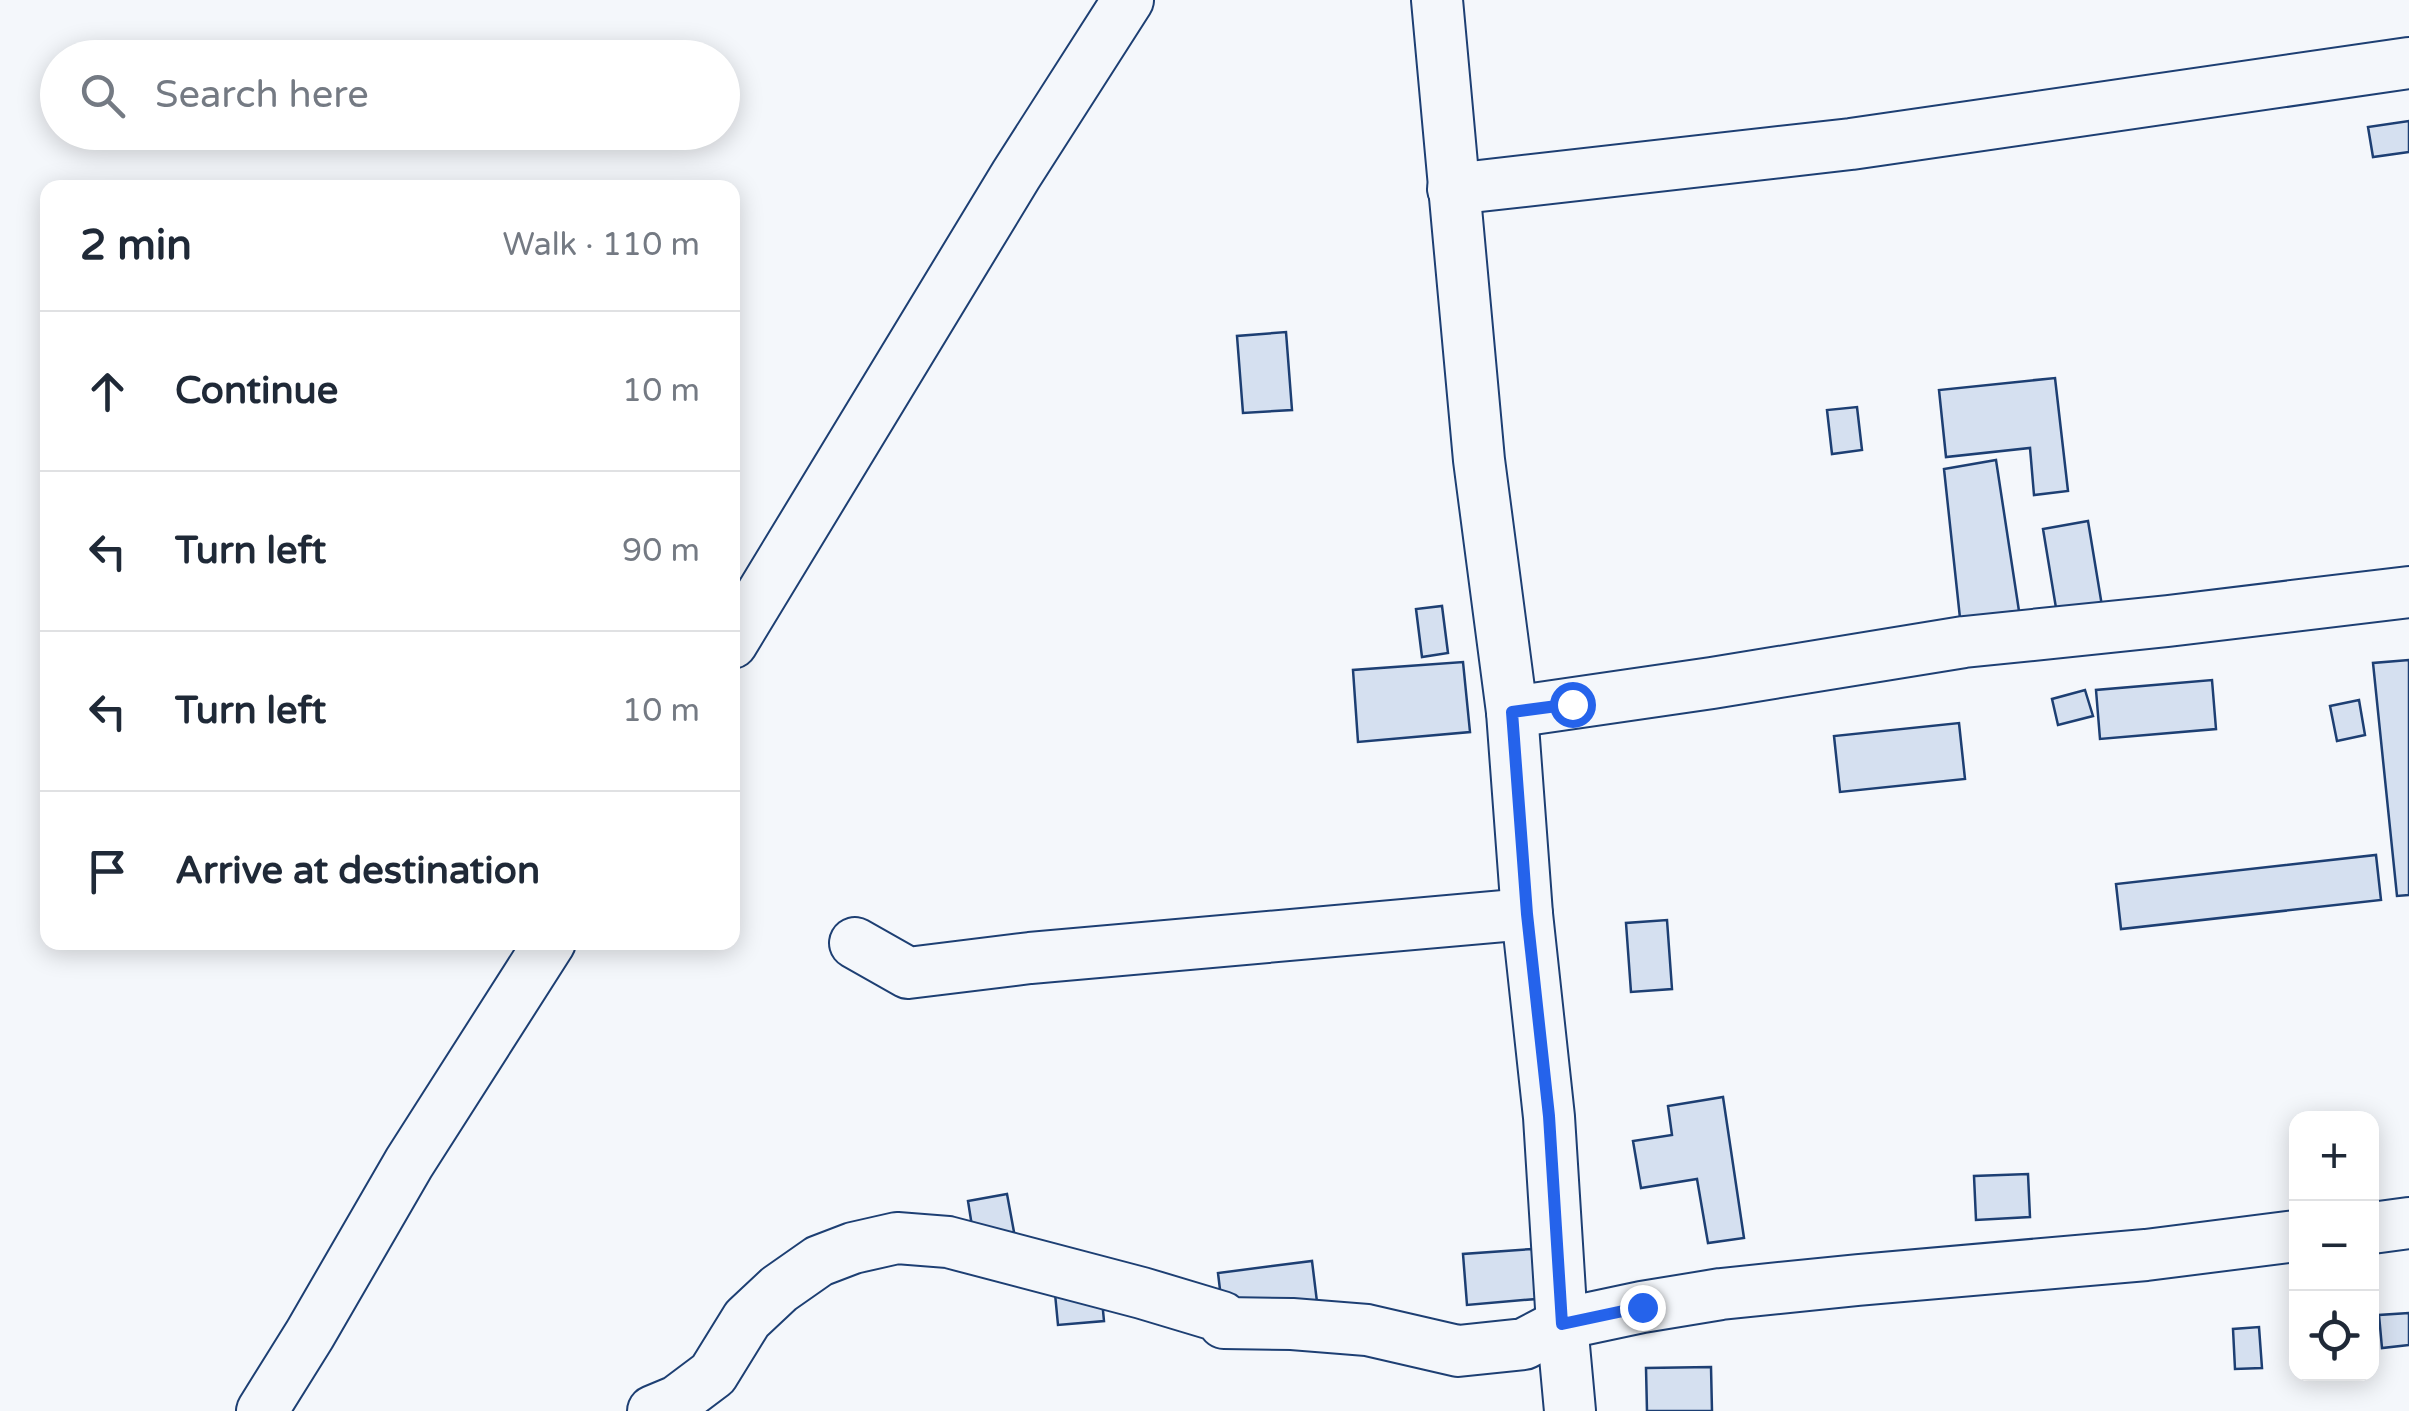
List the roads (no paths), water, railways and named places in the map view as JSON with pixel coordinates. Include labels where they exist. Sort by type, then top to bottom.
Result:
[{"type":"street","points":[[740,629],[1016,175],[1128,0]]},
{"type":"street","points":[[1436,0],[1479,460],[1512,712],[1527,914],[1549,1116],[1570,1411]]},
{"type":"street","points":[[1453,189],[1851,144],[2409,63]]},
{"type":"street","points":[[1512,712],[1964,642],[2409,592]]},
{"type":"street","points":[[855,943],[908,973],[1050,956],[1527,914]]},
{"type":"street","points":[[262,1411],[409,1162],[545,950]]},
{"type":"street","points":[[2379,1227],[2409,1224]]},
{"type":"street","points":[[653,1411],[677,1401],[713,1374],[748,1319],[779,1289],[819,1261],[852,1248],[897,1238],[948,1242],[1073,1274],[1222,1317],[1224,1323],[1368,1330],[1458,1352],[1524,1344],[1562,1324],[1720,1294],[2146,1256],[2289,1237]]}]
